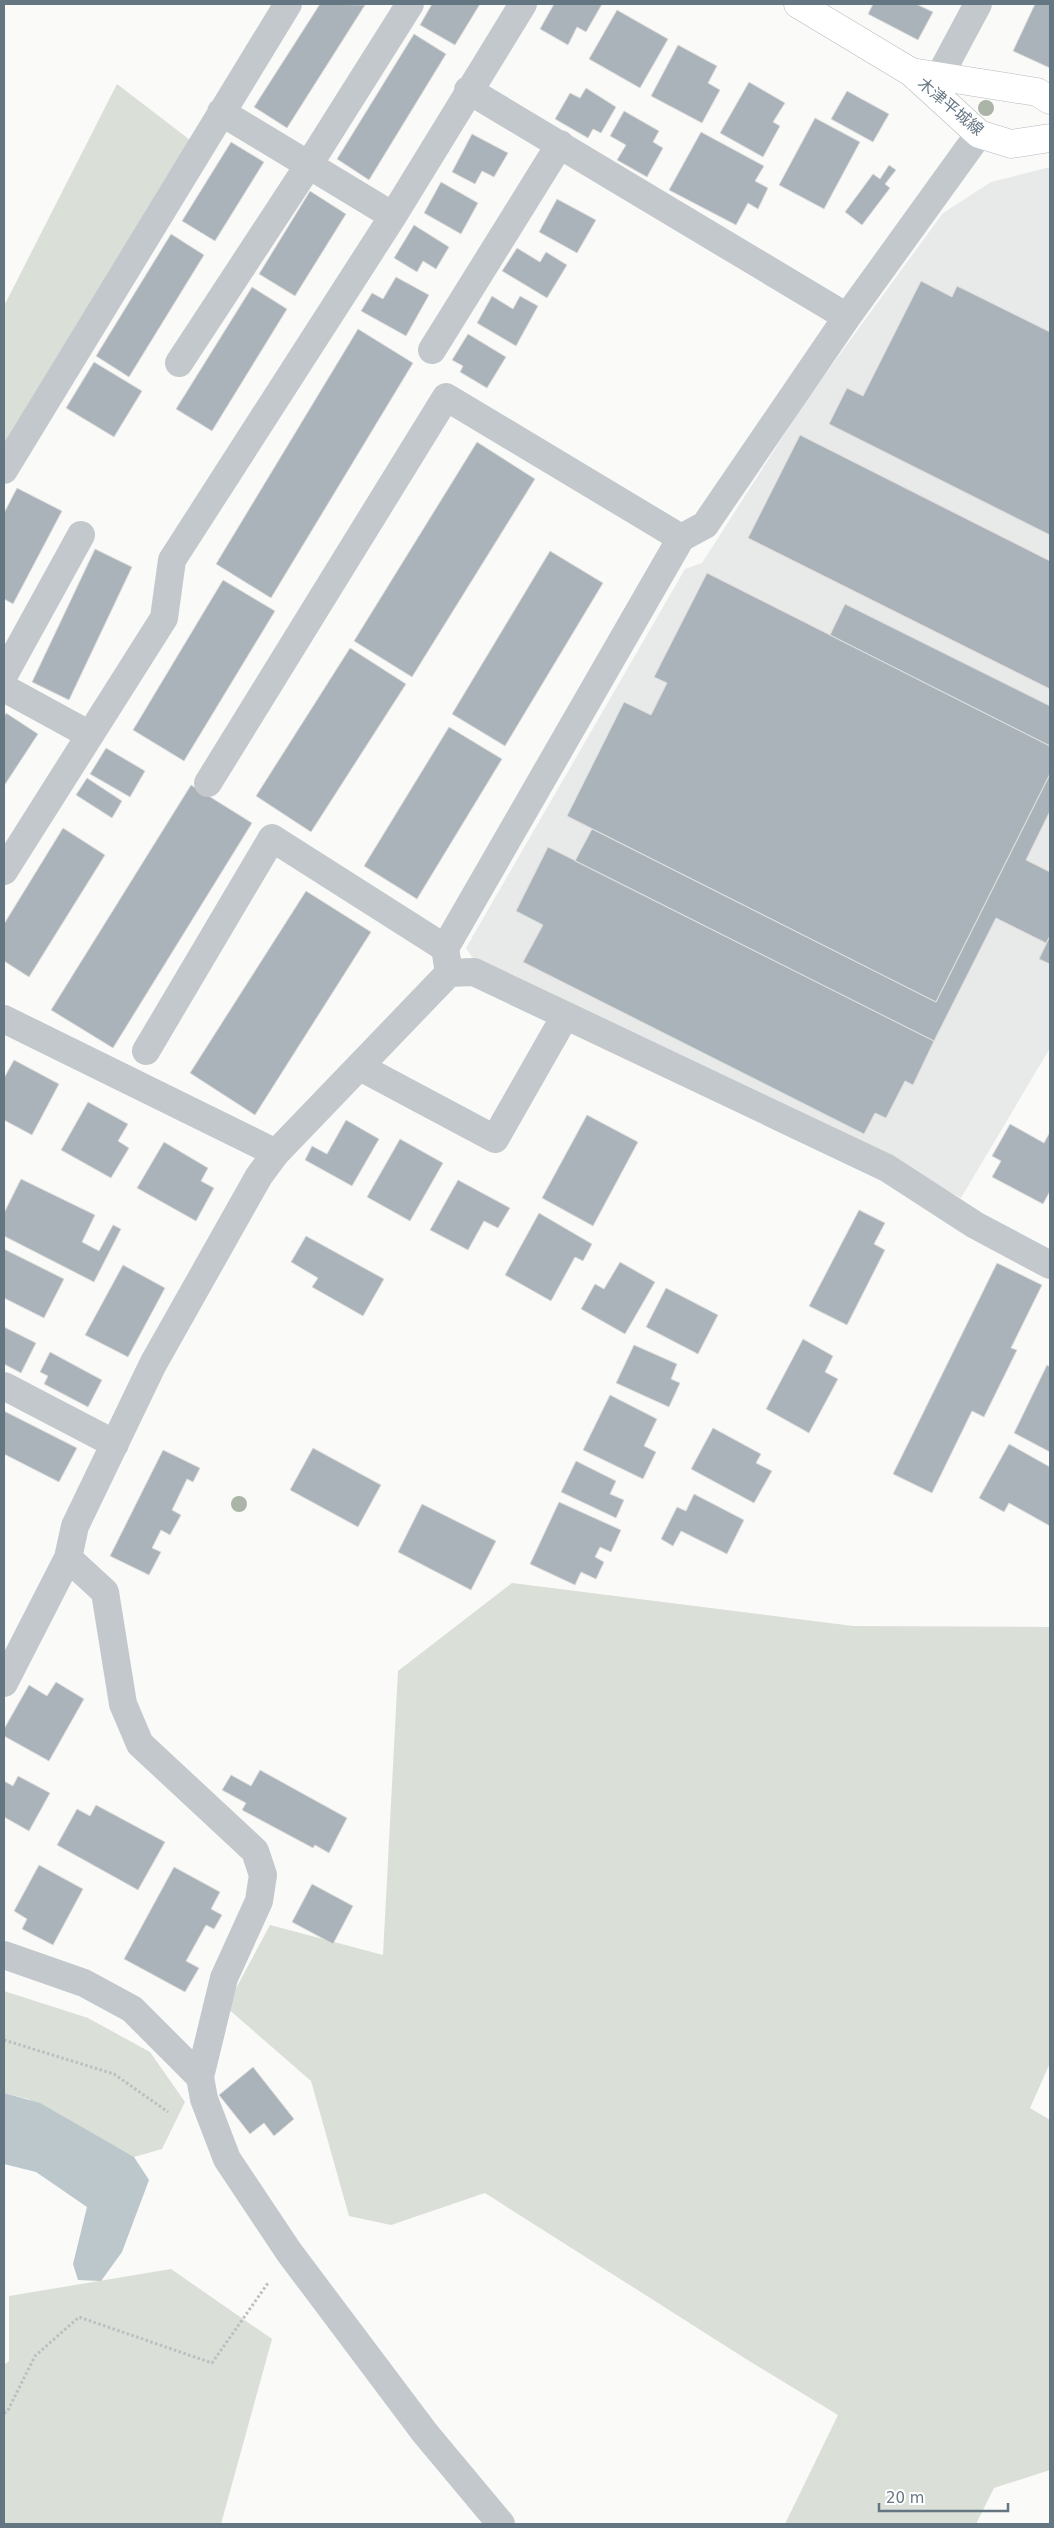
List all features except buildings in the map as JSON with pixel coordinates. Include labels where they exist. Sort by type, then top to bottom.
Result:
[{"type":"main road","name":"木津平城線","points":[[798,4],[912,72],[979,134],[1011,144],[1050,138]]},
{"type":"main road","name":"木津平城線","points":[[912,72],[1037,92],[1050,100]]},
{"type":"street","points":[[4,470],[288,4]]},
{"type":"street","points":[[180,363],[308,166],[410,4]]},
{"type":"street","points":[[4,871],[164,618],[172,560],[393,216],[468,90],[523,4]]},
{"type":"street","points":[[939,77],[978,4]]},
{"type":"street","points":[[468,90],[847,317]]},
{"type":"street","points":[[221,112],[393,216]]},
{"type":"street","points":[[4,1683],[68,1558],[75,1526],[153,1364],[259,1176],[276,1154],[360,1067],[447,961],[681,538],[706,525],[847,317],[979,134]]},
{"type":"street","points":[[432,350],[560,144]]},
{"type":"street","points":[[208,783],[446,397],[681,538]]},
{"type":"street","points":[[4,675],[80,535]]},
{"type":"street","points":[[4,688],[90,735]]},
{"type":"street","points":[[146,1051],[272,838],[447,961],[474,972],[887,1168],[975,1225],[1050,1265]]},
{"type":"street","points":[[360,1067],[495,1139],[565,1016]]},
{"type":"street","points":[[4,1019],[276,1154]]},
{"type":"street","points":[[4,1386],[115,1444]]},
{"type":"street","points":[[68,1558],[105,1592],[123,1704],[140,1744],[255,1851],[263,1876],[259,1901],[224,1978],[200,2077],[204,2099],[226,2159],[289,2252],[425,2434],[501,2524]]},
{"type":"street","points":[[4,1955],[84,1983],[132,2009],[200,2077]]},
{"type":"path","points":[[4,2040],[114,2074],[173,2115]]},
{"type":"path","points":[[4,2413],[7,2412],[36,2356],[80,2317],[212,2363],[289,2252]]},
{"type":"shaded area","points":[[117,84],[190,140],[4,470],[4,306]]},
{"type":"shaded area","points":[[1050,167],[1050,1048],[961,1198],[848,1137],[472,957],[466,948],[685,569],[702,563],[807,399],[943,213],[991,182]]},
{"type":"shaded area","points":[[512,1583],[853,1626],[1050,1627],[1050,2063],[1030,2108],[1050,2120],[1050,2470],[994,2488],[976,2524],[785,2524],[838,2415],[746,2359],[485,2193],[391,2225],[349,2216],[311,2081],[226,2007],[270,1925],[383,1955],[398,1671]]},
{"type":"shaded area","points":[[4,1991],[88,2018],[150,2052],[185,2102],[162,2149],[134,2157],[28,2099],[4,2093]]},
{"type":"shaded area","points":[[4,2093],[40,2103],[134,2157],[149,2180],[122,2252],[101,2281],[78,2280],[73,2264],[87,2207],[36,2172],[4,2164]]},
{"type":"shaded area","points":[[171,2269],[272,2339],[221,2524],[4,2524],[4,2365],[9,2361],[9,2296]]}]
